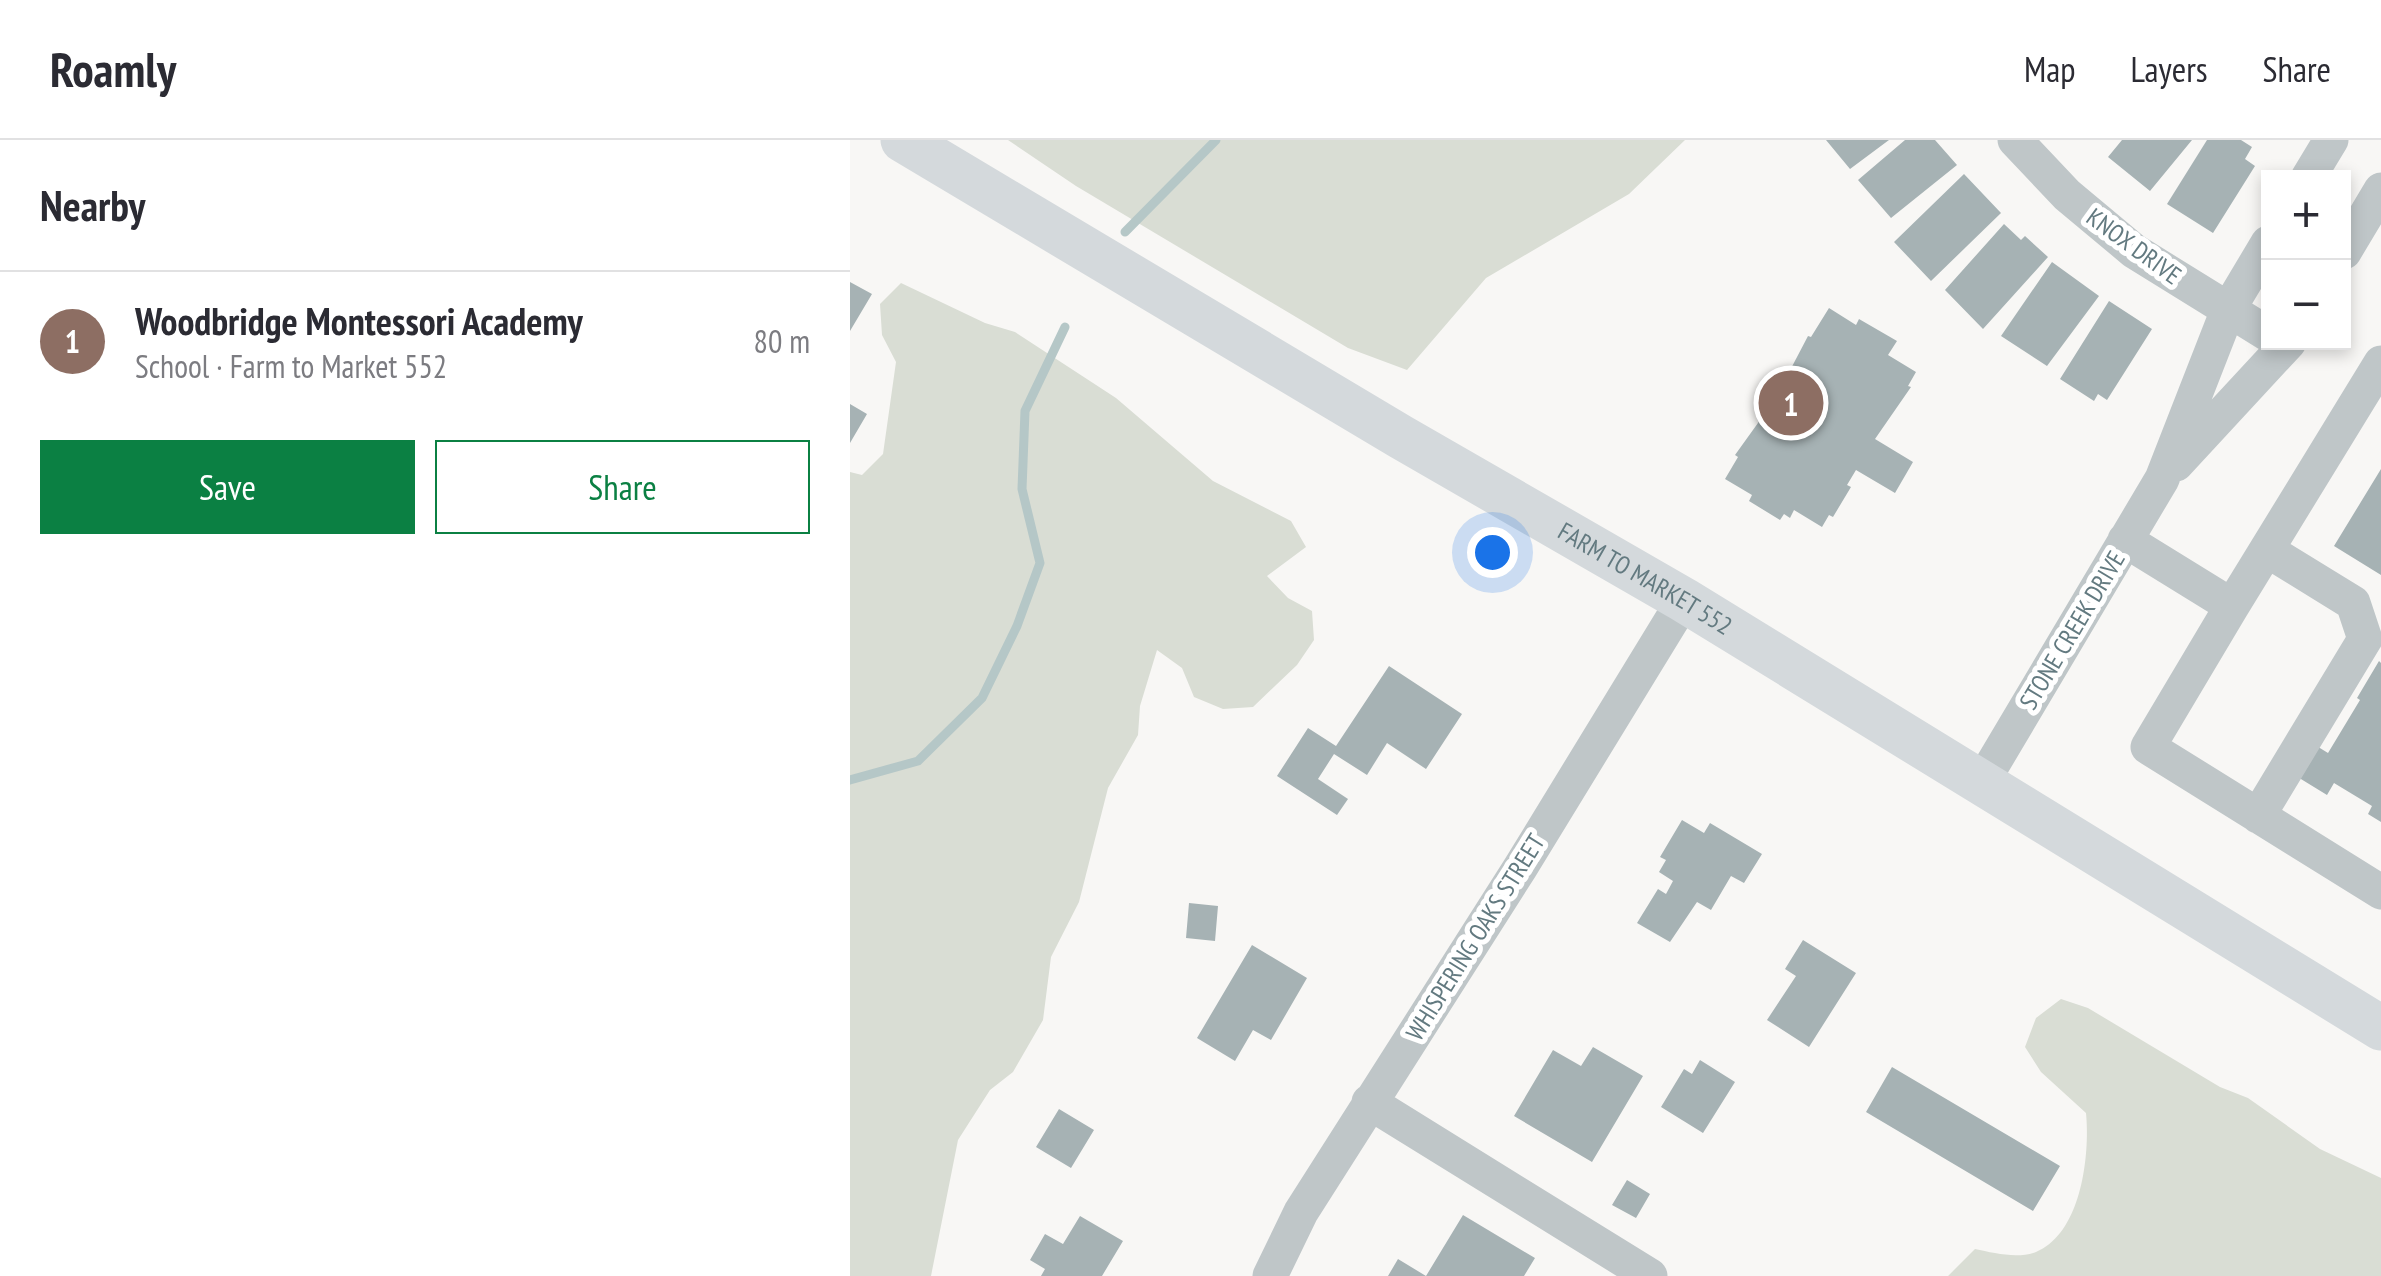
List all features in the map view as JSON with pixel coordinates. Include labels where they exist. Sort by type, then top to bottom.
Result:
[{"type":"main road","name":"FARM TO MARKET 552","points":[[902,140],[1684,600],[2381,1028]]},
{"type":"street","name":"KNOX DRIVE","points":[[2015,140],[2067,196],[2134,251],[2261,329]]},
{"type":"street","points":[[2313,170],[2331,140]]},
{"type":"street","points":[[2351,240],[2381,190]]},
{"type":"street","name":"STONE CREEK DRIVE","points":[[2162,480],[2228,310],[2261,255]]},
{"type":"street","name":"STONE CREEK DRIVE","points":[[1982,782],[2162,480],[2274,350]]},
{"type":"street","points":[[2381,363],[2148,747],[2381,892]]},
{"type":"street","points":[[2125,540],[2232,606]]},
{"type":"street","points":[[2258,816],[2365,639],[2353,604],[2267,550]]},
{"type":"street","name":"WHISPERING OAKS STREET","points":[[1270,1276],[1301,1212],[1684,600]]},
{"type":"street","points":[[1369,1102],[1650,1276]]},
{"type":"shaded area","points":[[1008,140],[1685,140],[1629,194],[1486,278],[1407,370],[1348,348],[1076,186]]},
{"type":"shaded area","points":[[901,283],[985,323],[1015,332],[1116,398],[1213,481],[1291,521],[1306,547],[1267,576],[1288,598],[1312,611],[1314,640],[1297,665],[1253,707],[1223,709],[1194,697],[1182,668],[1157,650],[1140,706],[1138,735],[1108,788],[1079,902],[1051,957],[1043,1020],[1013,1072],[990,1090],[958,1140],[931,1276],[850,1276],[850,472],[862,475],[883,454],[896,362],[882,335],[880,304]]},
{"type":"shaded area","points":[[2061,999],[2088,1008],[2220,1087],[2248,1098],[2320,1149],[2381,1178],[2381,1276],[1948,1276],[1975,1249],[2013,1255],[2036,1252],[2052,1242],[2073,1210],[2084,1170],[2086,1113],[2041,1072],[2025,1047],[2036,1018]]},
{"type":"building","points":[[1826,140],[1889,140],[1850,169]]},
{"type":"building","points":[[1905,140],[1935,140],[1957,165],[1891,218],[1858,180]]},
{"type":"building","points":[[2122,140],[2192,140],[2150,191],[2108,157]]},
{"type":"building","points":[[2207,140],[2241,140],[2252,147],[2245,159],[2255,166],[2213,233],[2167,204]]},
{"type":"building","points":[[1964,174],[2001,213],[1931,281],[1894,242]]},
{"type":"building","points":[[2004,224],[2048,257],[1983,329],[1945,290]]},
{"type":"building","points":[[2052,262],[2099,296],[2047,366],[2001,336]]},
{"type":"building","points":[[850,282],[872,294],[850,331]]},
{"type":"building","points":[[2109,301],[2152,329],[2107,400],[2098,394],[2094,401],[2060,379]]},
{"type":"building","points":[[1829,308],[1856,325],[1859,319],[1897,341],[1888,355],[1916,372],[1908,386],[1911,387],[1875,439],[1913,462],[1895,493],[1856,470],[1847,485],[1851,487],[1833,517],[1829,515],[1822,527],[1794,510],[1790,518],[1784,514],[1780,520],[1749,501],[1752,495],[1725,479],[1738,457],[1735,455],[1763,416],[1755,412],[1779,373],[1786,378],[1808,336]]},
{"type":"building","points":[[850,404],[867,414],[850,443]]},
{"type":"building","points":[[2381,469],[2381,575],[2334,546]]},
{"type":"building","points":[[2379,661],[2381,822],[2368,814],[2372,806],[2334,783],[2327,795],[2296,776],[2315,745],[2328,753]]},
{"type":"building","points":[[1389,666],[1462,714],[1426,769],[1387,743],[1367,775],[1334,754],[1318,779],[1348,799],[1337,815],[1277,776],[1308,728],[1336,746]]},
{"type":"building","points":[[1682,820],[1704,833],[1710,823],[1762,854],[1744,883],[1731,876],[1711,910],[1697,902],[1670,942],[1637,923],[1658,889],[1666,894],[1673,881],[1659,872],[1666,860],[1660,857]]},
{"type":"building","points":[[1189,903],[1218,906],[1215,941],[1186,938]]},
{"type":"building","points":[[1803,940],[1856,973],[1809,1047],[1767,1020],[1796,976],[1785,969]]},
{"type":"building","points":[[1252,945],[1307,978],[1271,1040],[1253,1030],[1235,1061],[1197,1038]]},
{"type":"building","points":[[1593,1047],[1643,1076],[1592,1162],[1514,1116],[1553,1050],[1581,1066]]},
{"type":"building","points":[[1700,1060],[1735,1082],[1703,1133],[1661,1107],[1684,1069],[1692,1074]]},
{"type":"building","points":[[1892,1067],[2060,1166],[2033,1211],[1866,1112]]},
{"type":"building","points":[[1059,1109],[1094,1130],[1071,1168],[1036,1147]]},
{"type":"building","points":[[1627,1180],[1650,1194],[1636,1218],[1612,1205]]},
{"type":"building","points":[[1463,1215],[1535,1258],[1524,1276],[1426,1276]]},
{"type":"building","points":[[1080,1216],[1123,1241],[1102,1276],[1041,1276],[1045,1269],[1030,1260],[1045,1234],[1063,1244]]},
{"type":"building","points":[[1398,1259],[1426,1276],[1388,1276]]},
{"type":"waterway","points":[[1125,232],[1216,140]]},
{"type":"waterway","points":[[850,780],[918,761],[982,698],[1017,626],[1040,563],[1022,489],[1025,411],[1065,327]]},
{"type":"place","name":"Woodbridge Montessori Academy","points":[[1791,403]]}]
